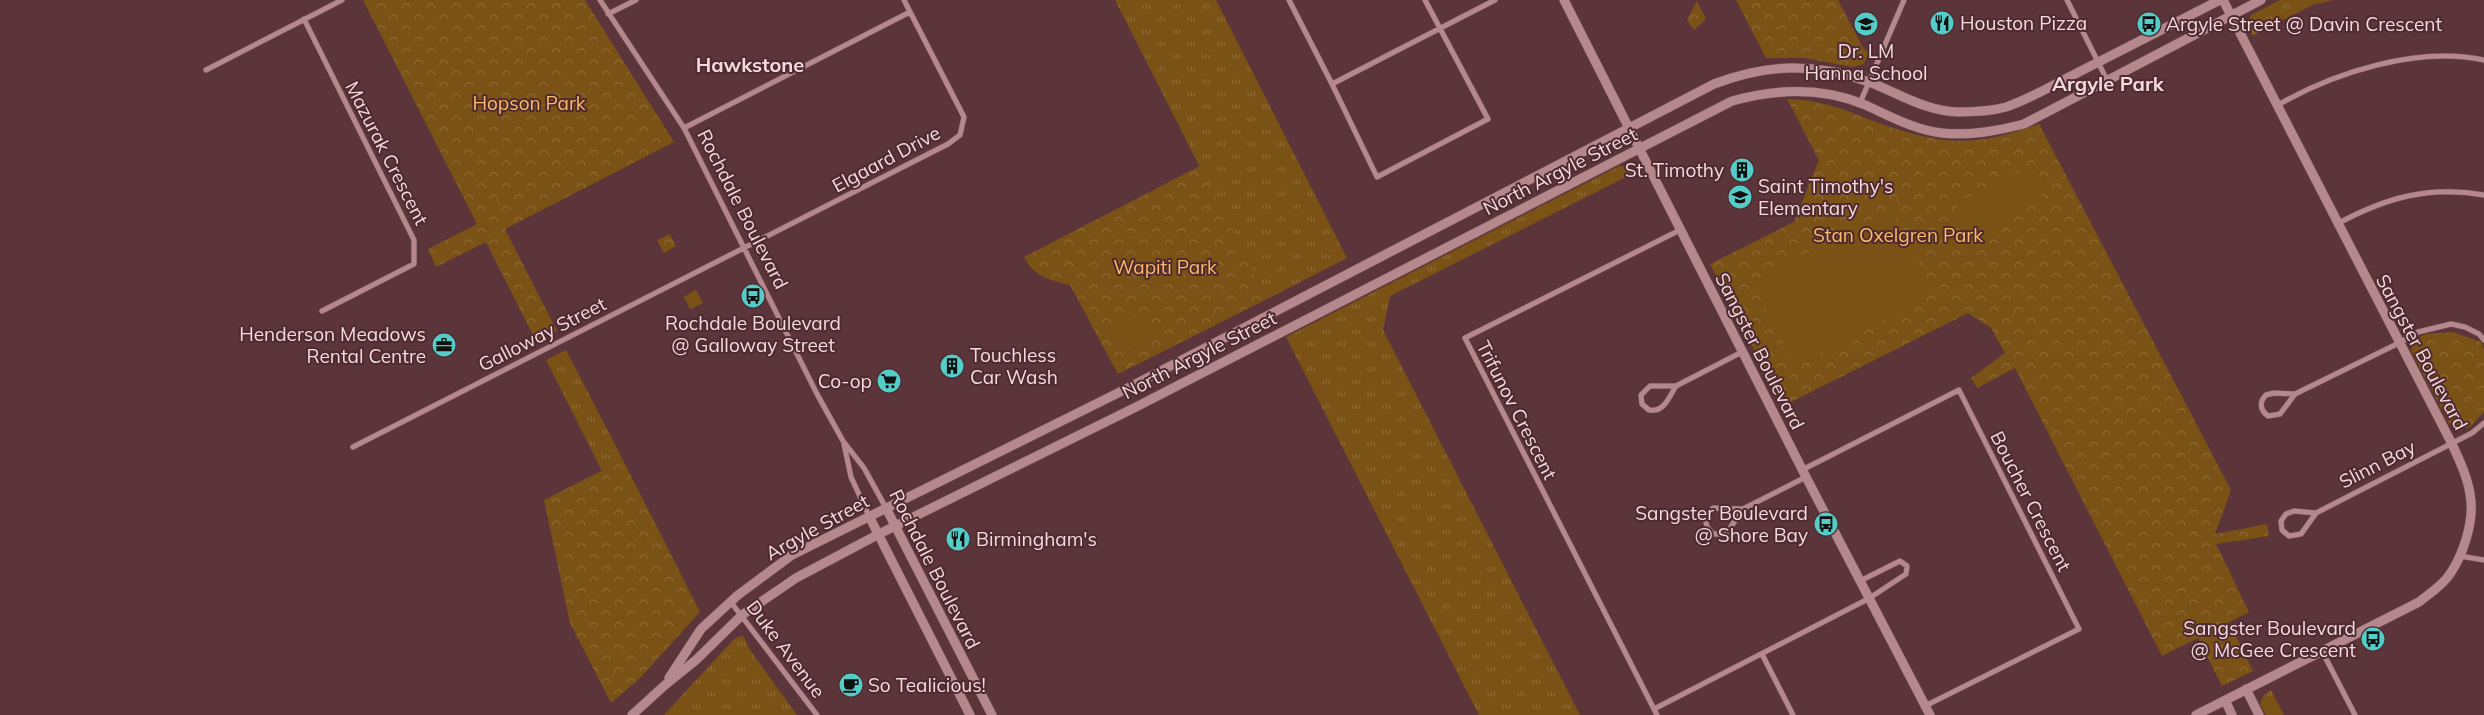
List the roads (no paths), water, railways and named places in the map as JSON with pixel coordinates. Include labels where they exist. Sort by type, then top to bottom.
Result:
[{"type":"street","points":[[206,70],[342,0]]},
{"type":"street","name":"Rochdale Boulevard","points":[[600,0],[684,128],[843,441],[864,468],[886,508],[992,715]]},
{"type":"street","points":[[608,14],[636,0]]},
{"type":"street","name":"Elgaard Drive","points":[[745,249],[948,144],[960,135],[964,117],[904,0]]},
{"type":"street","points":[[1290,0],[1377,176],[1488,119],[1426,0]]},
{"type":"street","points":[[1332,84],[1495,0]]},
{"type":"street","name":"Sangster Boulevard","points":[[1564,0],[1868,599],[1930,715]]},
{"type":"street","points":[[1860,103],[1904,0]]},
{"type":"street","points":[[2067,0],[2107,80]]},
{"type":"street","name":"Sangster Boulevard","points":[[2196,715],[2419,602],[2438,588],[2450,574],[2460,556],[2468,529],[2471,501],[2465,472],[2451,442],[2337,224],[2278,105],[2221,0]]},
{"type":"street","name":"North Argyle Street","points":[[886,508],[1131,386],[1714,84],[1737,75],[1782,67],[1805,68],[1828,71],[1869,82],[1939,110],[1958,112],[2005,107],[2098,63],[2221,0]]},
{"type":"street","name":"North Argyle Street","points":[[895,526],[1040,456],[1705,113],[1732,101],[1759,94],[1784,91],[1810,92],[1860,103],[1912,126],[1940,132],[1979,134],[2024,124],[2261,0]]},
{"type":"street","points":[[684,128],[910,12]]},
{"type":"street","name":"Mazurak Crescent","points":[[304,20],[414,240],[414,264],[322,311]]},
{"type":"street","points":[[2278,105],[2307,89],[2358,70],[2423,57],[2484,60]]},
{"type":"street","points":[[2337,224],[2368,207],[2398,197],[2432,192],[2463,191],[2484,195]]},
{"type":"street","name":"Trifunov Crescent","points":[[1658,715],[1465,338],[1680,230]]},
{"type":"street","name":"Galloway Street","points":[[353,447],[745,249]]},
{"type":"street","points":[[2296,394],[2274,393],[2266,395],[2261,402],[2262,410],[2268,416],[2276,416],[2296,394],[2418,332],[2451,324],[2465,327],[2479,334],[2484,340]]},
{"type":"street","points":[[1676,386],[1664,405],[1657,410],[1649,410],[1642,404],[1641,395],[1646,388],[1654,385],[1676,386],[1742,352]]},
{"type":"street","name":"Boucher Crescent","points":[[1804,473],[1959,390],[2079,629],[1925,706]]},
{"type":"street","name":"Slinn Bay","points":[[2316,513],[2294,511],[2286,514],[2281,521],[2282,530],[2289,536],[2302,534],[2316,513],[2451,442],[2472,433],[2484,423]]},
{"type":"street","name":"Rochdale Boulevard","points":[[843,441],[851,477],[869,516],[970,715]]},
{"type":"street","points":[[1743,509],[1713,508],[1705,518],[1707,527],[1713,534],[1726,534],[1743,509],[1804,473]]},
{"type":"street","name":"Argyle Street","points":[[665,684],[701,629],[730,601],[792,555],[886,508]]},
{"type":"street","name":"Argyle Street","points":[[632,715],[665,684],[696,660],[742,615],[796,578],[895,526]]},
{"type":"street","points":[[2460,556],[2484,560]]},
{"type":"street","points":[[1654,709],[1868,599],[1906,574],[1907,566],[1900,561],[1860,581]]},
{"type":"street","name":"Duke Avenue","points":[[730,601],[817,715]]},
{"type":"street","points":[[2322,651],[2354,715]]},
{"type":"street","points":[[1762,654],[1793,715]]},
{"type":"street","points":[[2246,689],[2259,715]]},
{"type":"street","points":[[2224,700],[2232,715]]},
{"type":"place","name":"Houston Pizza","points":[[1942,23]]},
{"type":"place","name":"Dr. LM Hanna School","points":[[1866,24]]},
{"type":"place","name":"Argyle Street @ Davin Crescent","points":[[2149,24]]},
{"type":"place","name":"St. Timothy","points":[[1742,170]]},
{"type":"place","name":"Saint Timothy's Elementary","points":[[1740,197]]},
{"type":"place","name":"Rochdale Boulevard @ Galloway Street","points":[[753,296]]},
{"type":"place","name":"Henderson Meadows Rental Centre","points":[[444,345]]},
{"type":"place","name":"Touchless Car Wash","points":[[952,366]]},
{"type":"place","name":"Co-op","points":[[889,381]]},
{"type":"place","name":"Sangster Boulevard @ Shore Bay","points":[[1826,524]]},
{"type":"place","name":"Birmingham's","points":[[958,539]]},
{"type":"place","name":"Sangster Boulevard @ McGee Crescent","points":[[2373,639]]},
{"type":"place","name":"So Tealicious!","points":[[851,685]]},
{"type":"district","name":"Hawkstone","points":[[750,64]]},
{"type":"district","name":"Argyle Park","points":[[2108,83]]},
{"type":"park label","name":"Hopson Park","points":[[529,103]]},
{"type":"park label","name":"Stan Oxelgren Park","points":[[1898,235]]},
{"type":"park label","name":"Wapiti Park","points":[[1165,267]]}]
